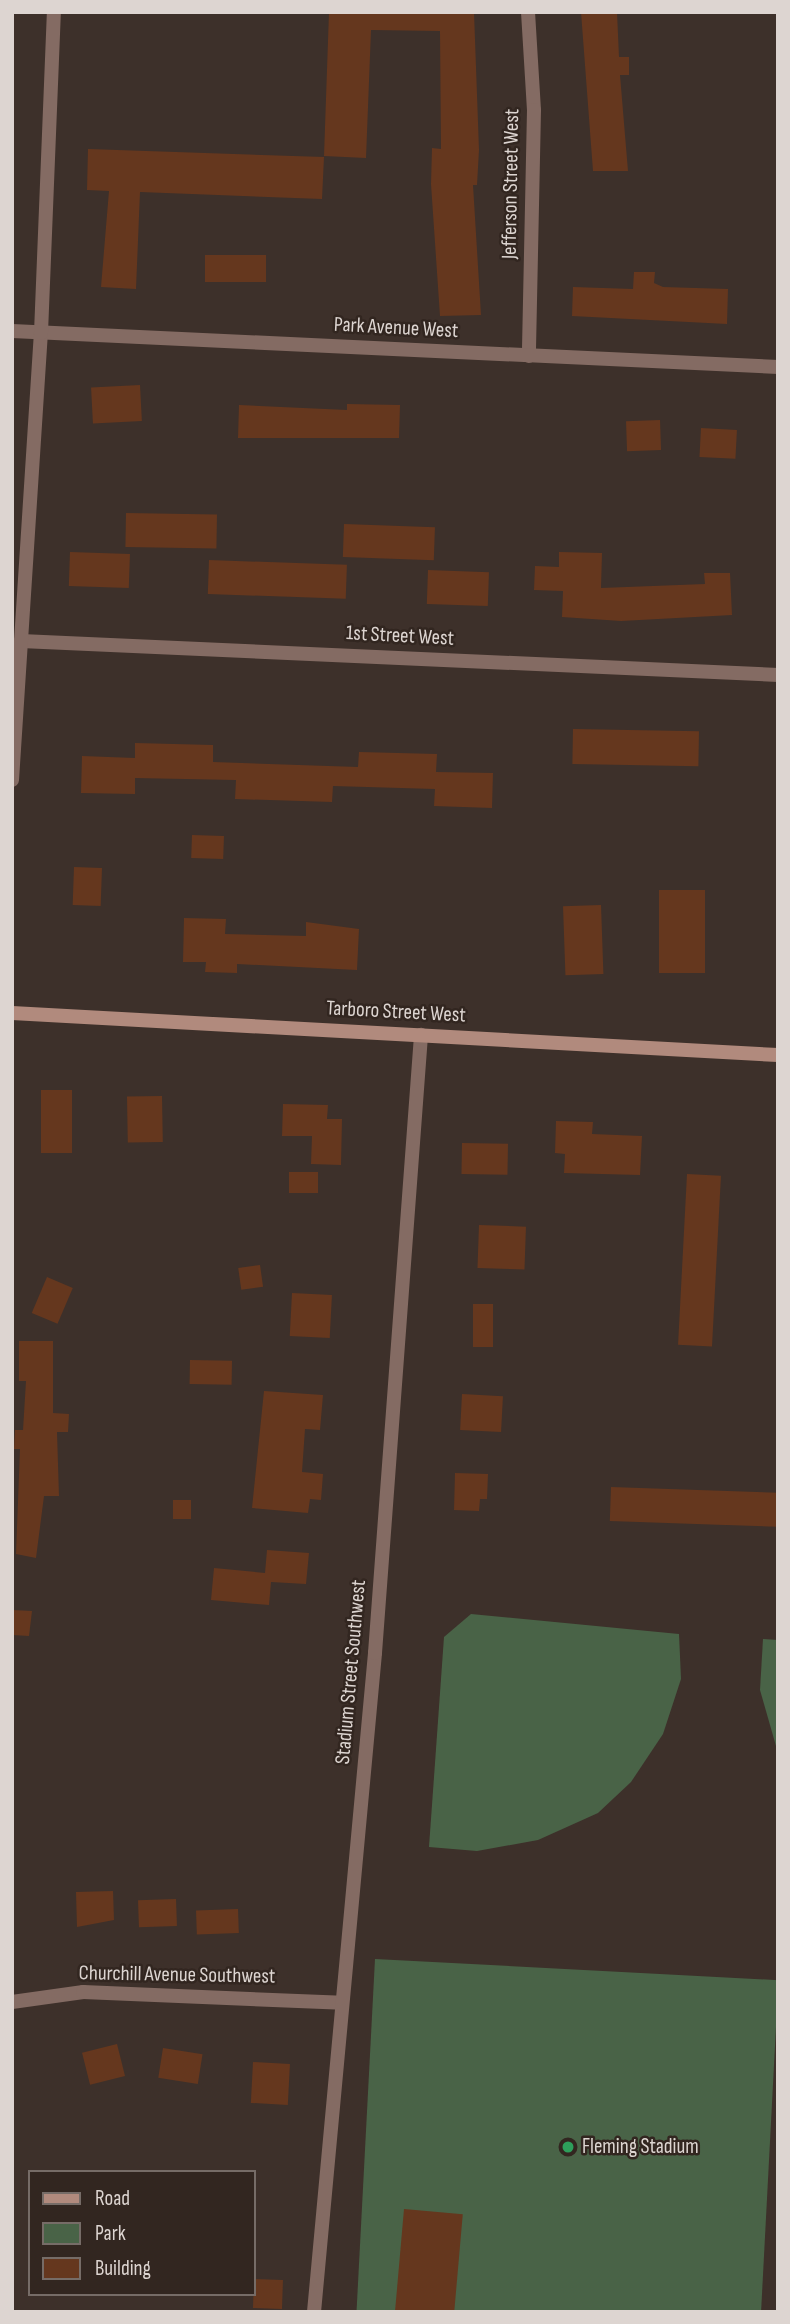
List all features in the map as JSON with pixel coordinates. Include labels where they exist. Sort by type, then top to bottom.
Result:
[{"type":"main road","name":"Tarboro Street West","points":[[12,1013],[778,1055]]},
{"type":"street","points":[[12,780],[41,333],[54,12]]},
{"type":"street","name":"Jefferson Street West","points":[[528,12],[534,110],[529,356]]},
{"type":"street","name":"Park Avenue West","points":[[12,331],[778,367]]},
{"type":"street","name":"1st Street West","points":[[21,641],[778,675]]},
{"type":"street","name":"Stadium Street Southwest","points":[[314,2312],[342,2003],[421,1035]]},
{"type":"street","name":"Churchill Avenue Southwest","points":[[12,2002],[83,1992],[342,2003]]},
{"type":"green space","points":[[471,1614],[679,1634],[681,1679],[663,1734],[631,1782],[598,1813],[538,1840],[477,1851],[429,1847],[444,1637]]},
{"type":"green space","points":[[763,1639],[778,1640],[778,1753],[760,1690]]},
{"type":"green space","name":"Fleming Stadium","points":[[375,1959],[778,1980],[761,2312],[357,2312]]},
{"type":"building","points":[[329,12],[474,12],[479,150],[477,185],[473,185],[481,315],[440,316],[431,184],[432,148],[441,149],[440,31],[371,30],[366,158],[324,156]]},
{"type":"building","points":[[581,12],[617,12],[619,57],[629,57],[629,75],[620,75],[628,171],[593,171]]},
{"type":"building","points":[[88,149],[324,157],[322,199],[140,192],[136,289],[101,287],[109,191],[87,190]]},
{"type":"building","points":[[205,255],[266,255],[266,282],[205,282]]},
{"type":"building","points":[[634,272],[655,272],[654,283],[663,287],[728,289],[727,324],[572,316],[573,287],[633,289]]},
{"type":"building","points":[[140,385],[142,421],[93,424],[91,388]]},
{"type":"building","points":[[347,404],[400,405],[399,438],[238,438],[239,405],[347,410]]},
{"type":"building","points":[[660,420],[661,450],[627,451],[626,421]]},
{"type":"building","points":[[701,428],[737,430],[735,459],[699,457]]},
{"type":"building","points":[[126,513],[217,515],[216,549],[125,547]]},
{"type":"building","points":[[344,524],[435,527],[434,560],[343,557]]},
{"type":"building","points":[[70,552],[130,554],[129,588],[69,586]]},
{"type":"building","points":[[559,552],[602,553],[601,588],[705,584],[704,573],[730,573],[732,615],[621,621],[562,617],[563,591],[534,590],[535,566],[559,567]]},
{"type":"building","points":[[209,560],[347,565],[346,599],[208,594]]},
{"type":"building","points":[[428,570],[489,572],[488,606],[427,604]]},
{"type":"building","points":[[573,729],[699,731],[698,766],[572,764]]},
{"type":"building","points":[[135,743],[213,745],[213,762],[358,767],[359,752],[437,754],[436,772],[493,773],[492,808],[434,806],[435,789],[333,786],[332,802],[235,799],[236,780],[135,778],[135,794],[81,793],[82,756],[135,758]]},
{"type":"building","points":[[192,835],[224,836],[223,859],[191,858]]},
{"type":"building","points":[[74,867],[102,868],[101,906],[73,905]]},
{"type":"building","points":[[659,890],[705,890],[705,973],[659,973]]},
{"type":"building","points":[[601,905],[603,974],[565,975],[563,906]]},
{"type":"building","points":[[184,918],[226,919],[225,934],[306,936],[306,922],[359,929],[357,970],[237,964],[237,973],[205,972],[206,962],[183,962]]},
{"type":"building","points":[[41,1090],[72,1090],[72,1153],[41,1153]]},
{"type":"building","points":[[162,1096],[163,1142],[128,1143],[127,1097]]},
{"type":"building","points":[[283,1104],[328,1105],[327,1119],[342,1119],[341,1165],[311,1164],[312,1136],[282,1136]]},
{"type":"building","points":[[556,1121],[593,1122],[592,1134],[642,1136],[640,1175],[564,1173],[565,1154],[555,1153]]},
{"type":"building","points":[[462,1143],[508,1144],[507,1175],[461,1174]]},
{"type":"building","points":[[289,1172],[318,1172],[318,1193],[289,1193]]},
{"type":"building","points":[[687,1174],[721,1176],[712,1347],[678,1345]]},
{"type":"building","points":[[479,1225],[526,1227],[524,1270],[477,1268]]},
{"type":"building","points":[[260,1265],[263,1287],[241,1290],[238,1268]]},
{"type":"building","points":[[47,1277],[73,1288],[58,1324],[32,1313]]},
{"type":"building","points":[[292,1293],[332,1295],[330,1338],[290,1336]]},
{"type":"building","points":[[473,1304],[493,1304],[493,1347],[473,1347]]},
{"type":"building","points":[[19,1341],[53,1341],[53,1413],[69,1414],[68,1432],[57,1432],[59,1496],[44,1496],[36,1558],[16,1554],[20,1449],[14,1449],[15,1430],[23,1430],[26,1381],[19,1381]]},
{"type":"building","points":[[190,1360],[232,1361],[232,1385],[190,1384]]},
{"type":"building","points":[[264,1391],[323,1395],[320,1430],[305,1429],[302,1472],[323,1474],[321,1500],[310,1499],[308,1513],[252,1508]]},
{"type":"building","points":[[462,1394],[503,1396],[501,1432],[460,1430]]},
{"type":"building","points":[[455,1473],[488,1474],[487,1499],[480,1499],[479,1511],[454,1510]]},
{"type":"building","points":[[611,1487],[778,1493],[777,1527],[610,1521]]},
{"type":"building","points":[[173,1500],[191,1500],[191,1519],[173,1519]]},
{"type":"building","points":[[267,1550],[309,1553],[306,1584],[271,1582],[269,1605],[211,1600],[214,1568],[265,1573]]},
{"type":"building","points":[[12,1610],[32,1611],[29,1636],[12,1635]]},
{"type":"building","points":[[113,1891],[114,1920],[77,1927],[76,1892]]},
{"type":"building","points":[[176,1899],[177,1926],[139,1927],[138,1900]]},
{"type":"building","points":[[238,1909],[239,1933],[197,1934],[196,1910]]},
{"type":"building","points":[[117,2044],[125,2076],[90,2085],[82,2053]]},
{"type":"building","points":[[163,2048],[203,2054],[198,2084],[158,2078]]},
{"type":"building","points":[[253,2062],[290,2064],[288,2105],[251,2103]]},
{"type":"building","points":[[404,2209],[463,2214],[454,2312],[395,2312]]},
{"type":"building","points":[[256,2279],[283,2280],[282,2309],[253,2308]]},
{"type":"place","name":"Fleming Stadium","points":[[568,2147]]}]
